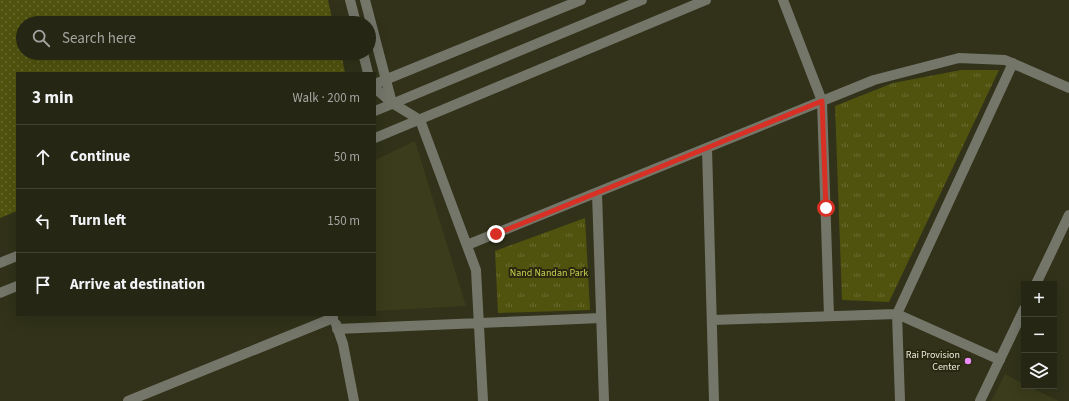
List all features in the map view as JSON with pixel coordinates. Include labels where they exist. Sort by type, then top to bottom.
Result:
[{"type":"street","points":[[350,0],[354,16]]},
{"type":"street","points":[[365,0],[369,16]]},
{"type":"street","points":[[376,84],[581,0]]},
{"type":"street","points":[[376,110],[642,0]]},
{"type":"street","points":[[376,138],[706,0]]},
{"type":"street","points":[[783,0],[822,101],[829,316]]},
{"type":"street","points":[[376,40],[392,104]]},
{"type":"street","points":[[467,245],[874,80],[959,58],[1005,60],[1069,88]]},
{"type":"street","points":[[365,60],[368,72]]},
{"type":"street","points":[[900,401],[897,314],[1013,64]]},
{"type":"street","points":[[376,89],[392,104],[420,120],[476,270],[484,401]]},
{"type":"street","points":[[707,148],[713,320],[714,401]]},
{"type":"street","points":[[597,193],[604,401]]},
{"type":"street","points":[[1037,281],[1069,215]]},
{"type":"street","points":[[0,263],[16,256]]},
{"type":"street","points":[[0,293],[16,286]]},
{"type":"street","points":[[713,320],[897,314],[1000,360]]},
{"type":"street","points":[[980,401],[1021,315]]},
{"type":"street","points":[[128,401],[332,316],[344,344],[354,401]]},
{"type":"street","points":[[337,329],[601,318]]},
{"type":"shaded area","points":[[415,141],[466,306],[376,311],[376,160]]},
{"type":"shaded area","points":[[1005,374],[1021,382],[1021,389],[1034,389],[1059,401],[991,401]]},
{"type":"green space","points":[[0,0],[328,0],[331,16],[16,16],[16,60],[342,60],[345,72],[16,72],[16,211],[0,218]]},
{"type":"green space","points":[[961,70],[999,70],[889,302],[842,300],[835,106],[893,83]]},
{"type":"green space","name":"Nand Nandan Park","points":[[585,218],[590,310],[498,313],[495,251]]},
{"type":"place","name":"Rai Provision Center","points":[[968,361]]},
{"type":"route","points":[[496,234],[822,101],[826,208]]}]
